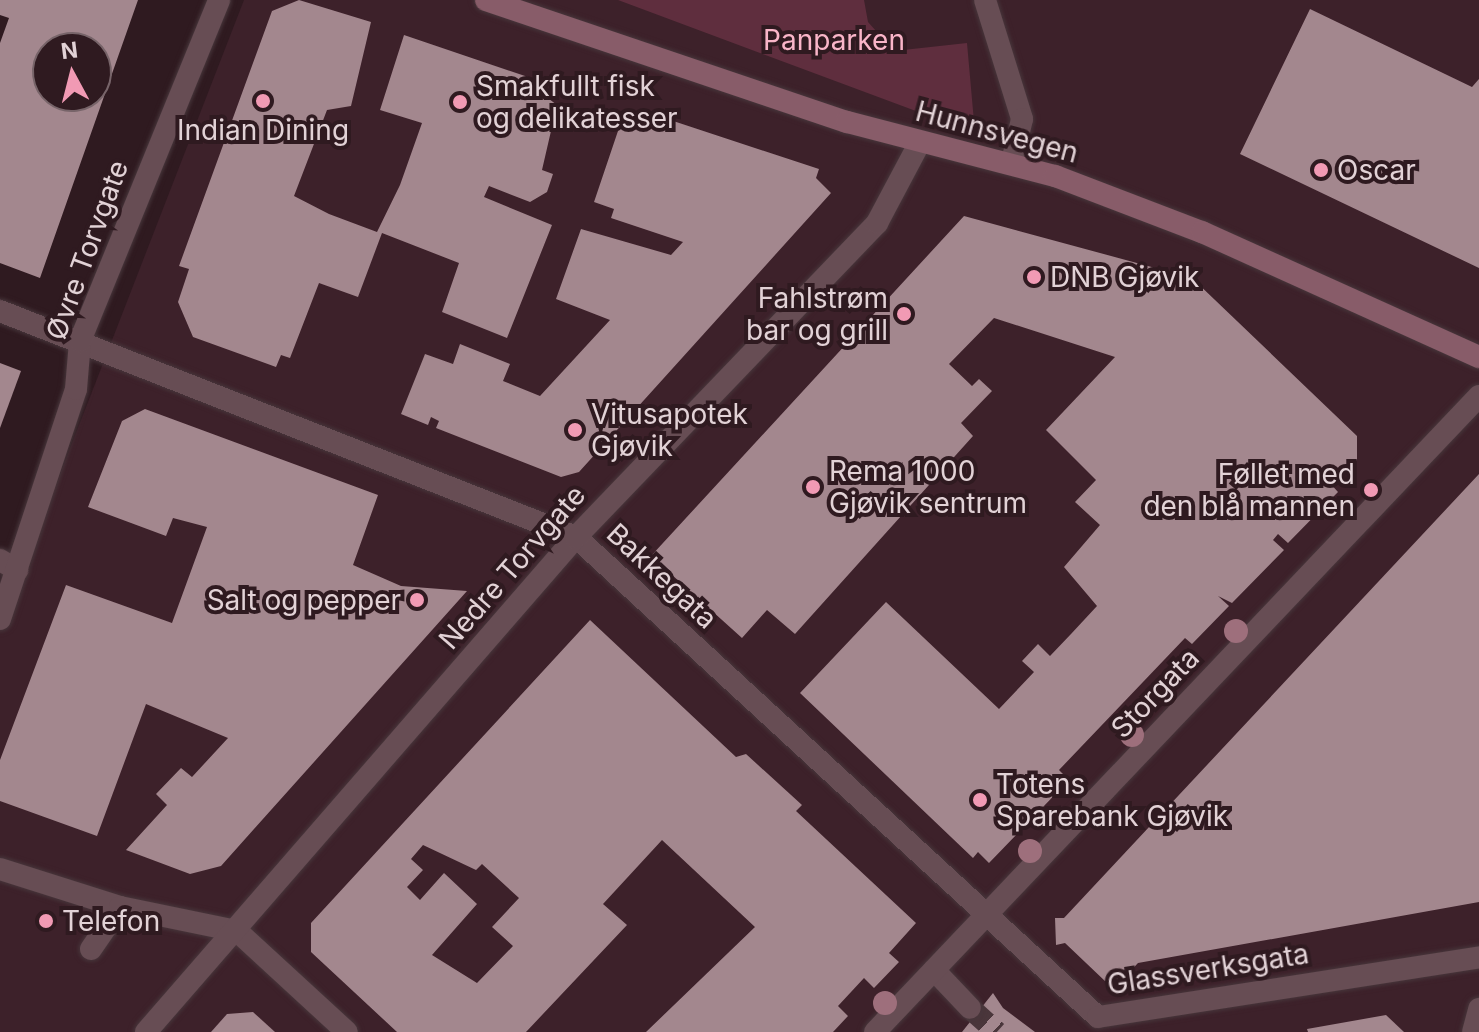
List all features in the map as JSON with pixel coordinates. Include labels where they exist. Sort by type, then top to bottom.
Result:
[{"type":"main road","name":"Hunnsvegen","points":[[492,1],[919,144],[1012,162],[1202,232],[1479,357]]},
{"type":"street","name":"Øvre Torvgate","points":[[0,619],[9,565],[76,389],[80,341],[219,0]]},
{"type":"street","points":[[985,0],[1022,119],[1012,162]]},
{"type":"street","name":"Nedre Torvgate","points":[[146,1032],[237,931],[576,537],[877,223],[919,144]]},
{"type":"street","name":"Bakkegata","points":[[0,311],[576,537],[983,918]]},
{"type":"street","name":"Storgata","points":[[875,1032],[1479,396]]},
{"type":"street","points":[[0,869],[120,907],[237,931],[347,1032]]},
{"type":"street","points":[[91,949],[120,907]]},
{"type":"street","name":"Glassverksgata","points":[[983,918],[1098,1017],[1479,957]]},
{"type":"street","points":[[934,970],[970,1008]]},
{"type":"street","points":[[1473,1032],[1479,1009]]},
{"type":"shaded area","points":[[244,0],[1479,0],[1479,1032],[0,1032],[0,629]]},
{"type":"green space","name":"Panparken","points":[[618,0],[864,0],[868,22],[894,51],[967,43],[975,133]]},
{"type":"building","points":[[0,0],[138,0],[112,74],[112,32],[32,32],[32,112],[99,112],[40,278],[0,263],[0,43],[9,18],[0,15]]},
{"type":"building","points":[[299,0],[371,22],[351,106],[327,110],[294,196],[329,214],[377,232],[400,185],[422,123],[380,110],[404,35],[534,79],[532,86],[557,105],[542,170],[553,174],[547,192],[530,202],[489,186],[484,197],[552,225],[507,338],[442,312],[459,263],[382,233],[358,297],[319,283],[290,358],[281,355],[276,367],[193,337],[178,302],[189,269],[179,266],[272,11]]},
{"type":"building","points":[[1310,9],[1472,87],[1479,79],[1479,268],[1240,154]]},
{"type":"building","points":[[649,113],[819,169],[816,178],[831,193],[579,472],[561,477],[436,428],[439,421],[431,417],[428,425],[401,414],[425,354],[453,364],[460,344],[510,364],[503,381],[540,396],[610,320],[556,299],[581,229],[671,255],[683,242],[611,218],[614,209],[594,202],[620,125],[635,130]]},
{"type":"building","points":[[964,216],[1192,278],[1357,436],[1357,460],[1328,481],[1338,492],[1288,543],[1278,534],[1273,540],[1284,550],[1232,603],[1218,596],[1229,606],[1192,644],[1185,638],[1059,770],[1069,780],[989,863],[978,852],[973,858],[800,693],[886,602],[999,709],[1034,672],[1022,661],[1038,644],[1050,656],[1071,634],[1097,606],[1064,567],[1100,525],[1075,502],[1096,480],[1046,430],[1115,357],[994,318],[949,364],[972,386],[979,379],[992,391],[961,423],[973,436],[795,634],[767,610],[742,638],[651,556]]},
{"type":"building","points":[[0,363],[21,371],[0,428]]},
{"type":"building","points":[[145,409],[378,495],[353,565],[401,586],[467,591],[221,866],[190,874],[126,850],[167,805],[156,794],[181,768],[192,777],[228,738],[146,704],[97,836],[0,801],[0,760],[66,585],[172,623],[207,527],[173,518],[166,536],[88,507],[122,421]]},
{"type":"building","points":[[1479,474],[1479,902],[1138,963],[1123,979],[1106,982],[1065,943],[1056,945],[1055,918],[1064,918]]},
{"type":"building","points":[[590,620],[736,757],[746,754],[802,805],[796,811],[916,923],[889,953],[899,962],[874,988],[864,978],[838,1006],[848,1016],[833,1032],[646,1032],[755,927],[662,840],[603,904],[627,925],[526,1032],[397,1032],[311,952],[311,923]],"holes":[[[423,845],[476,870],[482,864],[519,898],[492,927],[513,946],[477,983],[432,955],[477,904],[444,873],[420,900],[407,887],[423,870],[411,859]]]},
{"type":"building","name":"Telefon","points":[[44,916],[52,918],[49,926],[41,924]]},
{"type":"building","points":[[993,993],[1003,1008],[1035,1032],[962,1032]]},
{"type":"building","points":[[253,1012],[275,1032],[211,1032],[227,1014]]},
{"type":"building","points":[[1386,1015],[1404,1032],[1308,1032],[1307,1029]]},
{"type":"tunnel","points":[[970,1008],[997,1032]]},
{"type":"place","name":"Indian Dining","points":[[263,101]]},
{"type":"place","name":"Smakfullt fisk og delikatesser","points":[[460,102]]},
{"type":"place","name":"Oscar","points":[[1321,170]]},
{"type":"place","name":"DNB Gjøvik","points":[[1034,277]]},
{"type":"place","name":"Fahlstrøm bar og grill","points":[[904,314]]},
{"type":"place","name":"Vitusapotek Gjøvik","points":[[575,430]]},
{"type":"place","name":"Rema 1000 Gjøvik sentrum","points":[[813,487]]},
{"type":"place","name":"Føllet med den blå mannen","points":[[1371,490]]},
{"type":"place","name":"Salt og pepper","points":[[417,600]]},
{"type":"place","name":"Totens Sparebank Gjøvik","points":[[980,800]]},
{"type":"place","name":"Telefon","points":[[46,921]]}]
